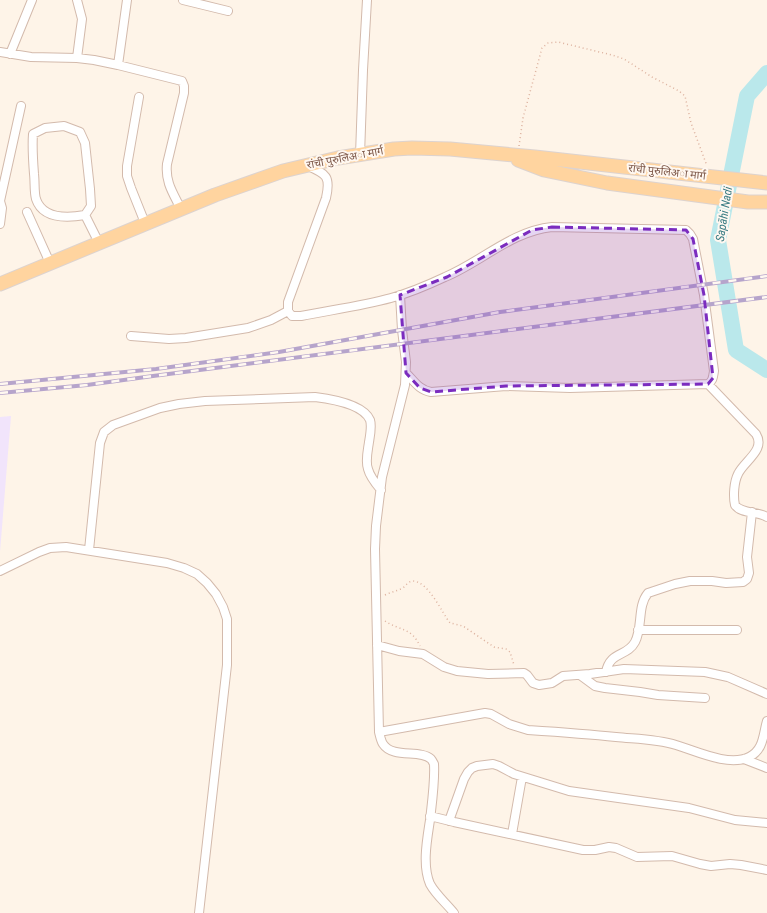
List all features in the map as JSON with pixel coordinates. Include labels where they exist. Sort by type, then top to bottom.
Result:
[{"type":"main road","name":"रांची पुरुलिअा मार्ग","points":[[0,284],[181,208],[276,173],[394,149],[450,149],[568,160],[767,183]]},
{"type":"main road","points":[[511,155],[544,170],[607,183],[748,202],[767,202]]},
{"type":"street","points":[[10,54],[32,0]]},
{"type":"street","points":[[76,0],[82,19],[77,58]]},
{"type":"street","points":[[118,65],[127,0]]},
{"type":"street","points":[[183,0],[228,11]]},
{"type":"street","points":[[360,155],[367,0]]},
{"type":"street","points":[[0,52],[31,57],[77,58],[118,65],[182,81],[184,86],[166,174],[168,182],[181,208]]},
{"type":"street","points":[[139,97],[127,166],[127,176],[145,223]]},
{"type":"street","points":[[0,224],[2,208],[0,201],[20,106]]},
{"type":"street","points":[[64,126],[80,132],[84,143],[91,206],[84,215],[70,218],[56,217],[42,209],[36,199],[32,146],[33,134],[45,128],[64,126]]},
{"type":"street","points":[[307,166],[324,173],[329,187],[288,302],[288,311],[292,316],[301,316],[392,298],[447,277],[532,230],[552,226],[686,230],[693,239],[704,295],[714,371],[713,378],[708,384],[570,388],[506,386],[431,392],[420,388],[406,373]]},
{"type":"street","points":[[27,212],[50,263]]},
{"type":"street","points":[[84,215],[99,243]]},
{"type":"street","points":[[400,295],[406,373],[405,385],[386,459],[376,526],[375,549],[379,732],[382,744],[388,750],[424,756],[430,758],[434,764],[426,848],[428,874],[430,884],[454,913]]},
{"type":"street","points":[[131,336],[178,339],[217,334],[258,326],[288,311]]},
{"type":"street","points":[[708,384],[758,437],[759,445],[738,474],[734,505],[741,511],[758,513],[767,517]]},
{"type":"street","points":[[89,550],[100,443],[104,432],[112,425],[160,408],[179,404],[205,401],[315,396],[352,406],[364,412],[370,421],[367,469],[381,490]]},
{"type":"street","points":[[606,672],[607,665],[610,660],[632,646],[637,636],[643,603],[648,593],[675,584],[690,581],[730,583],[743,582],[746,579],[749,573],[748,557],[752,512]]},
{"type":"street","points":[[0,571],[39,552],[50,548],[66,547],[168,563],[184,568],[197,574],[216,594],[223,607],[226,620],[227,665],[199,913]]},
{"type":"street","points":[[638,630],[737,630]]},
{"type":"street","points":[[377,645],[399,651],[423,654],[444,667],[457,671],[488,674],[524,673],[533,683],[539,685],[552,683],[563,676],[606,672],[629,668],[705,672],[728,677],[767,694]]},
{"type":"street","points":[[580,675],[595,686],[605,688],[658,695],[705,698]]},
{"type":"street","points":[[379,732],[485,713],[491,714],[510,724],[528,730],[654,740],[676,745],[716,758],[734,760],[744,759],[755,754],[759,750],[767,721]]},
{"type":"street","points":[[744,759],[767,768]]},
{"type":"street","points":[[449,821],[464,779],[472,768],[486,764],[493,764],[522,777],[569,791],[689,808],[735,820],[767,823]]},
{"type":"street","points":[[512,834],[522,777]]},
{"type":"street","points":[[430,816],[583,850],[595,850],[609,847],[616,848],[637,857],[672,856],[711,866],[730,864],[767,870]]},
{"type":"path","points":[[511,155],[523,118],[542,48],[545,44],[558,42],[624,59],[685,96],[691,123],[711,177]]},
{"type":"path","points":[[376,599],[398,590],[413,581],[418,583],[435,598],[450,623],[463,626],[488,643],[506,649],[510,652],[517,673]]},
{"type":"path","points":[[376,614],[389,624],[405,629],[414,636],[423,654]]},
{"type":"highlighted area","points":[[552,227],[686,230],[693,239],[704,295],[713,378],[708,384],[506,386],[431,392],[420,388],[406,373],[400,295],[447,277],[532,230]]},
{"type":"shaded area","points":[[11,416],[0,552],[0,417]]},
{"type":"waterway","name":"Sapāhi Nadi","points":[[767,73],[747,96],[718,240],[736,350],[767,370]]},
{"type":"railway","points":[[0,384],[156,369],[279,352],[500,312],[767,276]]},
{"type":"railway","points":[[0,393],[87,385],[767,297]]}]
